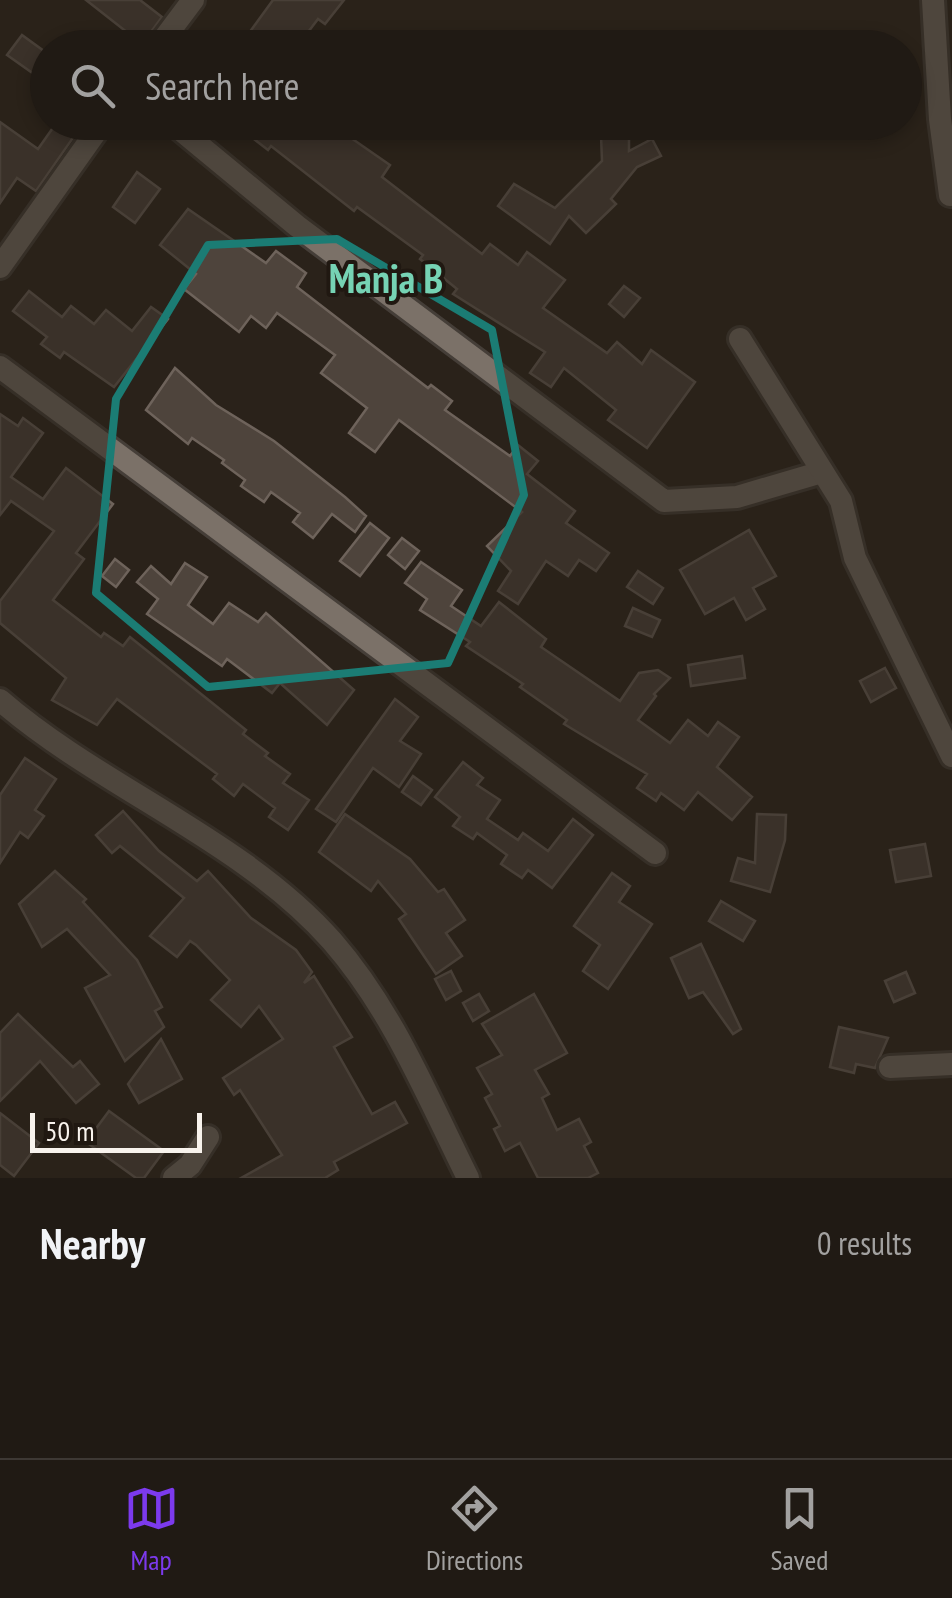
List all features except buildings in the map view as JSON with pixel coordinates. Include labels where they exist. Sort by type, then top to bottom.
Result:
[{"type":"street","points":[[170,30],[193,0]]},
{"type":"street","points":[[933,0],[940,118],[950,196]]},
{"type":"street","points":[[0,266],[90,140]]},
{"type":"street","points":[[193,140],[297,226],[664,501],[737,497],[822,472]]},
{"type":"street","points":[[740,339],[841,501],[855,558],[952,756]]},
{"type":"street","points":[[0,367],[655,853]]},
{"type":"street","points":[[2,706],[246,869],[332,941],[408,1051],[468,1178]]},
{"type":"street","points":[[890,1067],[952,1064]]},
{"type":"street","points":[[174,1178],[190,1165],[208,1137]]},
{"type":"highlighted area","points":[[337,239],[492,330],[524,495],[448,663],[208,687],[96,593],[116,399],[208,245]]},
{"type":"district","name":"Manja B","points":[[386,278]]}]
